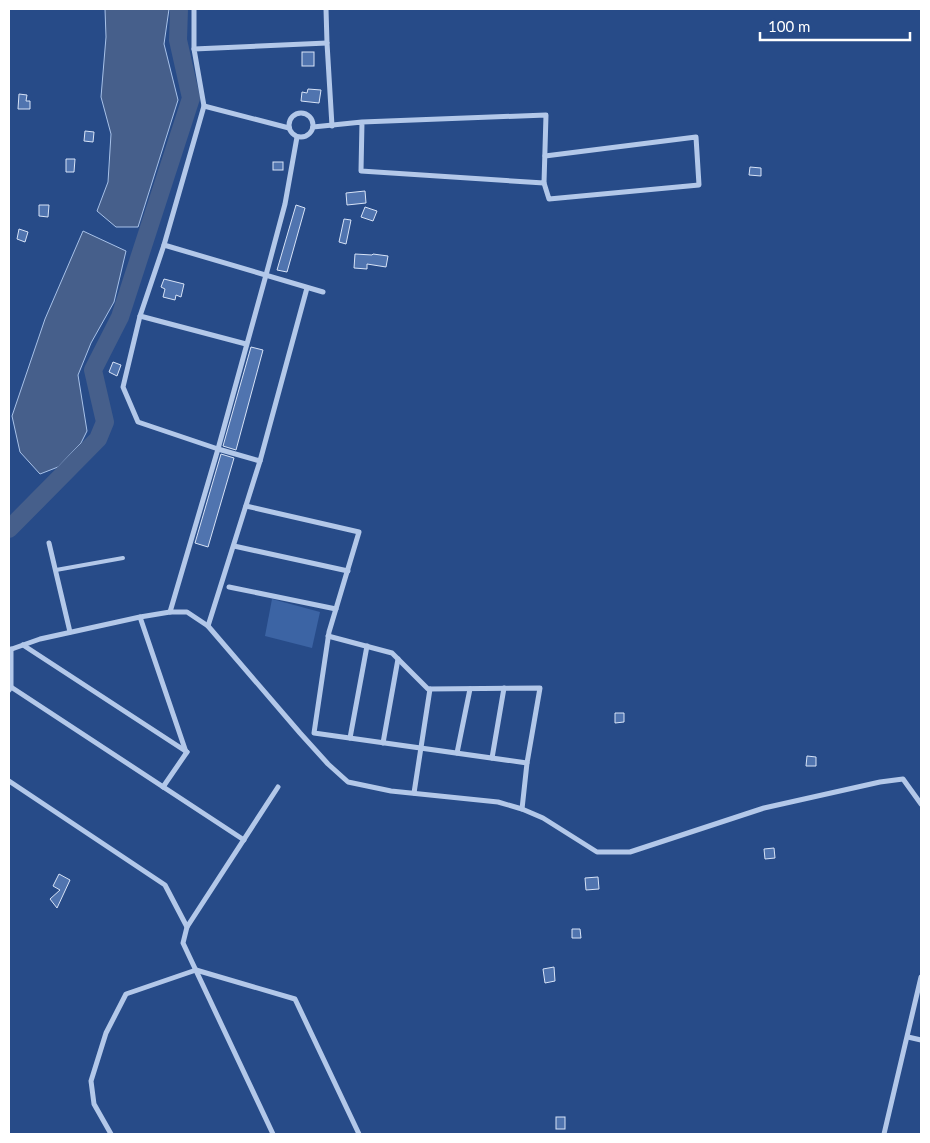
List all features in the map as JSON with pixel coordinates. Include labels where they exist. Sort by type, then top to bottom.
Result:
[{"type":"street","points":[[194,9],[194,49],[204,106],[164,245],[140,316],[124,387],[138,422],[218,449],[260,460]]},
{"type":"street","points":[[326,9],[332,126]]},
{"type":"street","points":[[194,49],[327,44]]},
{"type":"street","points":[[204,106],[289,128]]},
{"type":"street","points":[[300,113],[304,114],[311,119],[313,127],[306,137],[297,137],[293,135],[289,128],[290,120],[300,113]]},
{"type":"street","points":[[313,127],[362,122],[546,115],[544,183],[548,199],[699,184],[696,137],[545,156]]},
{"type":"street","points":[[362,122],[361,170],[544,183]]},
{"type":"street","points":[[170,612],[218,449],[285,204],[297,137]]},
{"type":"street","points":[[164,245],[323,292]]},
{"type":"street","points":[[208,626],[260,460],[307,288]]},
{"type":"street","points":[[140,316],[246,344]]},
{"type":"street","points":[[246,506],[359,532],[328,636],[314,733],[527,763]]},
{"type":"street","points":[[49,543],[70,632]]},
{"type":"street","points":[[234,546],[348,571]]},
{"type":"street","points":[[229,587],[336,609]]},
{"type":"street","points":[[244,840],[10,689],[10,650],[70,632],[140,617],[170,612],[187,612],[208,626],[300,734],[348,782],[391,791],[498,802],[522,809],[542,818],[598,852],[630,852],[764,808],[880,782],[903,779],[921,804]]},
{"type":"street","points":[[140,617],[186,752]]},
{"type":"street","points":[[328,636],[392,653],[428,689],[540,688],[527,763],[522,809]]},
{"type":"street","points":[[23,645],[186,752]]},
{"type":"street","points":[[350,738],[367,646]]},
{"type":"street","points":[[383,743],[398,659]]},
{"type":"street","points":[[492,758],[504,688]]},
{"type":"street","points":[[414,793],[430,689]]},
{"type":"street","points":[[457,753],[470,689]]},
{"type":"street","points":[[163,788],[186,752]]},
{"type":"street","points":[[9,781],[165,885],[187,928]]},
{"type":"street","points":[[273,1134],[183,944],[187,928],[278,787]]},
{"type":"street","points":[[111,1134],[94,1104],[91,1081],[106,1033],[126,994],[196,970],[295,999],[359,1134]]},
{"type":"street","points":[[884,1134],[921,977]]},
{"type":"street","points":[[908,1037],[921,1040]]},
{"type":"lane","points":[[56,570],[123,558]]},
{"type":"shaded area","points":[[105,9],[169,9],[164,44],[178,100],[138,227],[116,227],[97,211],[108,182],[111,134],[101,97],[106,37]]},
{"type":"shaded area","points":[[83,231],[126,251],[114,302],[91,343],[78,375],[87,431],[81,443],[58,467],[40,474],[20,452],[12,416],[45,319]]},
{"type":"shaded area","points":[[272,599],[320,612],[312,648],[265,636]]},
{"type":"building","points":[[302,52],[314,52],[314,66],[302,66]]},
{"type":"building","points":[[308,89],[321,90],[319,103],[301,101],[302,92],[307,93]]},
{"type":"building","points":[[19,94],[27,95],[26,101],[30,101],[30,109],[18,109]]},
{"type":"building","points":[[85,131],[94,132],[93,142],[84,141]]},
{"type":"building","points":[[66,159],[75,159],[74,172],[66,172]]},
{"type":"building","points":[[273,162],[283,162],[283,170],[273,170]]},
{"type":"building","points":[[750,167],[761,168],[761,176],[749,175]]},
{"type":"building","points":[[365,191],[366,203],[347,205],[346,193]]},
{"type":"building","points":[[39,205],[49,205],[48,217],[39,216]]},
{"type":"building","points":[[296,205],[305,208],[287,272],[277,270]]},
{"type":"building","points":[[365,207],[377,211],[373,221],[361,217]]},
{"type":"building","points":[[344,219],[351,220],[346,244],[339,242]]},
{"type":"building","points":[[19,229],[28,232],[25,242],[17,239]]},
{"type":"building","points":[[355,254],[388,256],[386,267],[367,264],[367,269],[354,268]]},
{"type":"building","points":[[164,279],[184,284],[181,297],[176,295],[175,300],[163,297],[165,289],[161,287]]},
{"type":"building","points":[[251,347],[263,350],[236,450],[223,446]]},
{"type":"building","points":[[113,362],[121,365],[117,376],[109,372]]},
{"type":"building","points":[[221,454],[234,458],[208,547],[195,543]]},
{"type":"building","points":[[615,713],[624,713],[624,722],[615,723]]},
{"type":"building","points":[[807,756],[816,757],[816,766],[806,766]]},
{"type":"building","points":[[774,848],[775,858],[765,859],[764,849]]},
{"type":"building","points":[[59,874],[70,880],[57,908],[50,899],[60,890],[53,886]]},
{"type":"building","points":[[598,877],[599,889],[586,890],[585,878]]},
{"type":"building","points":[[572,929],[580,929],[581,938],[572,938]]},
{"type":"building","points":[[554,967],[555,981],[545,983],[543,969]]},
{"type":"building","points":[[556,1117],[565,1117],[565,1129],[556,1129]]},
{"type":"waterway","points":[[9,529],[98,439],[105,422],[93,370],[120,317],[191,98],[178,40],[179,9]]}]
